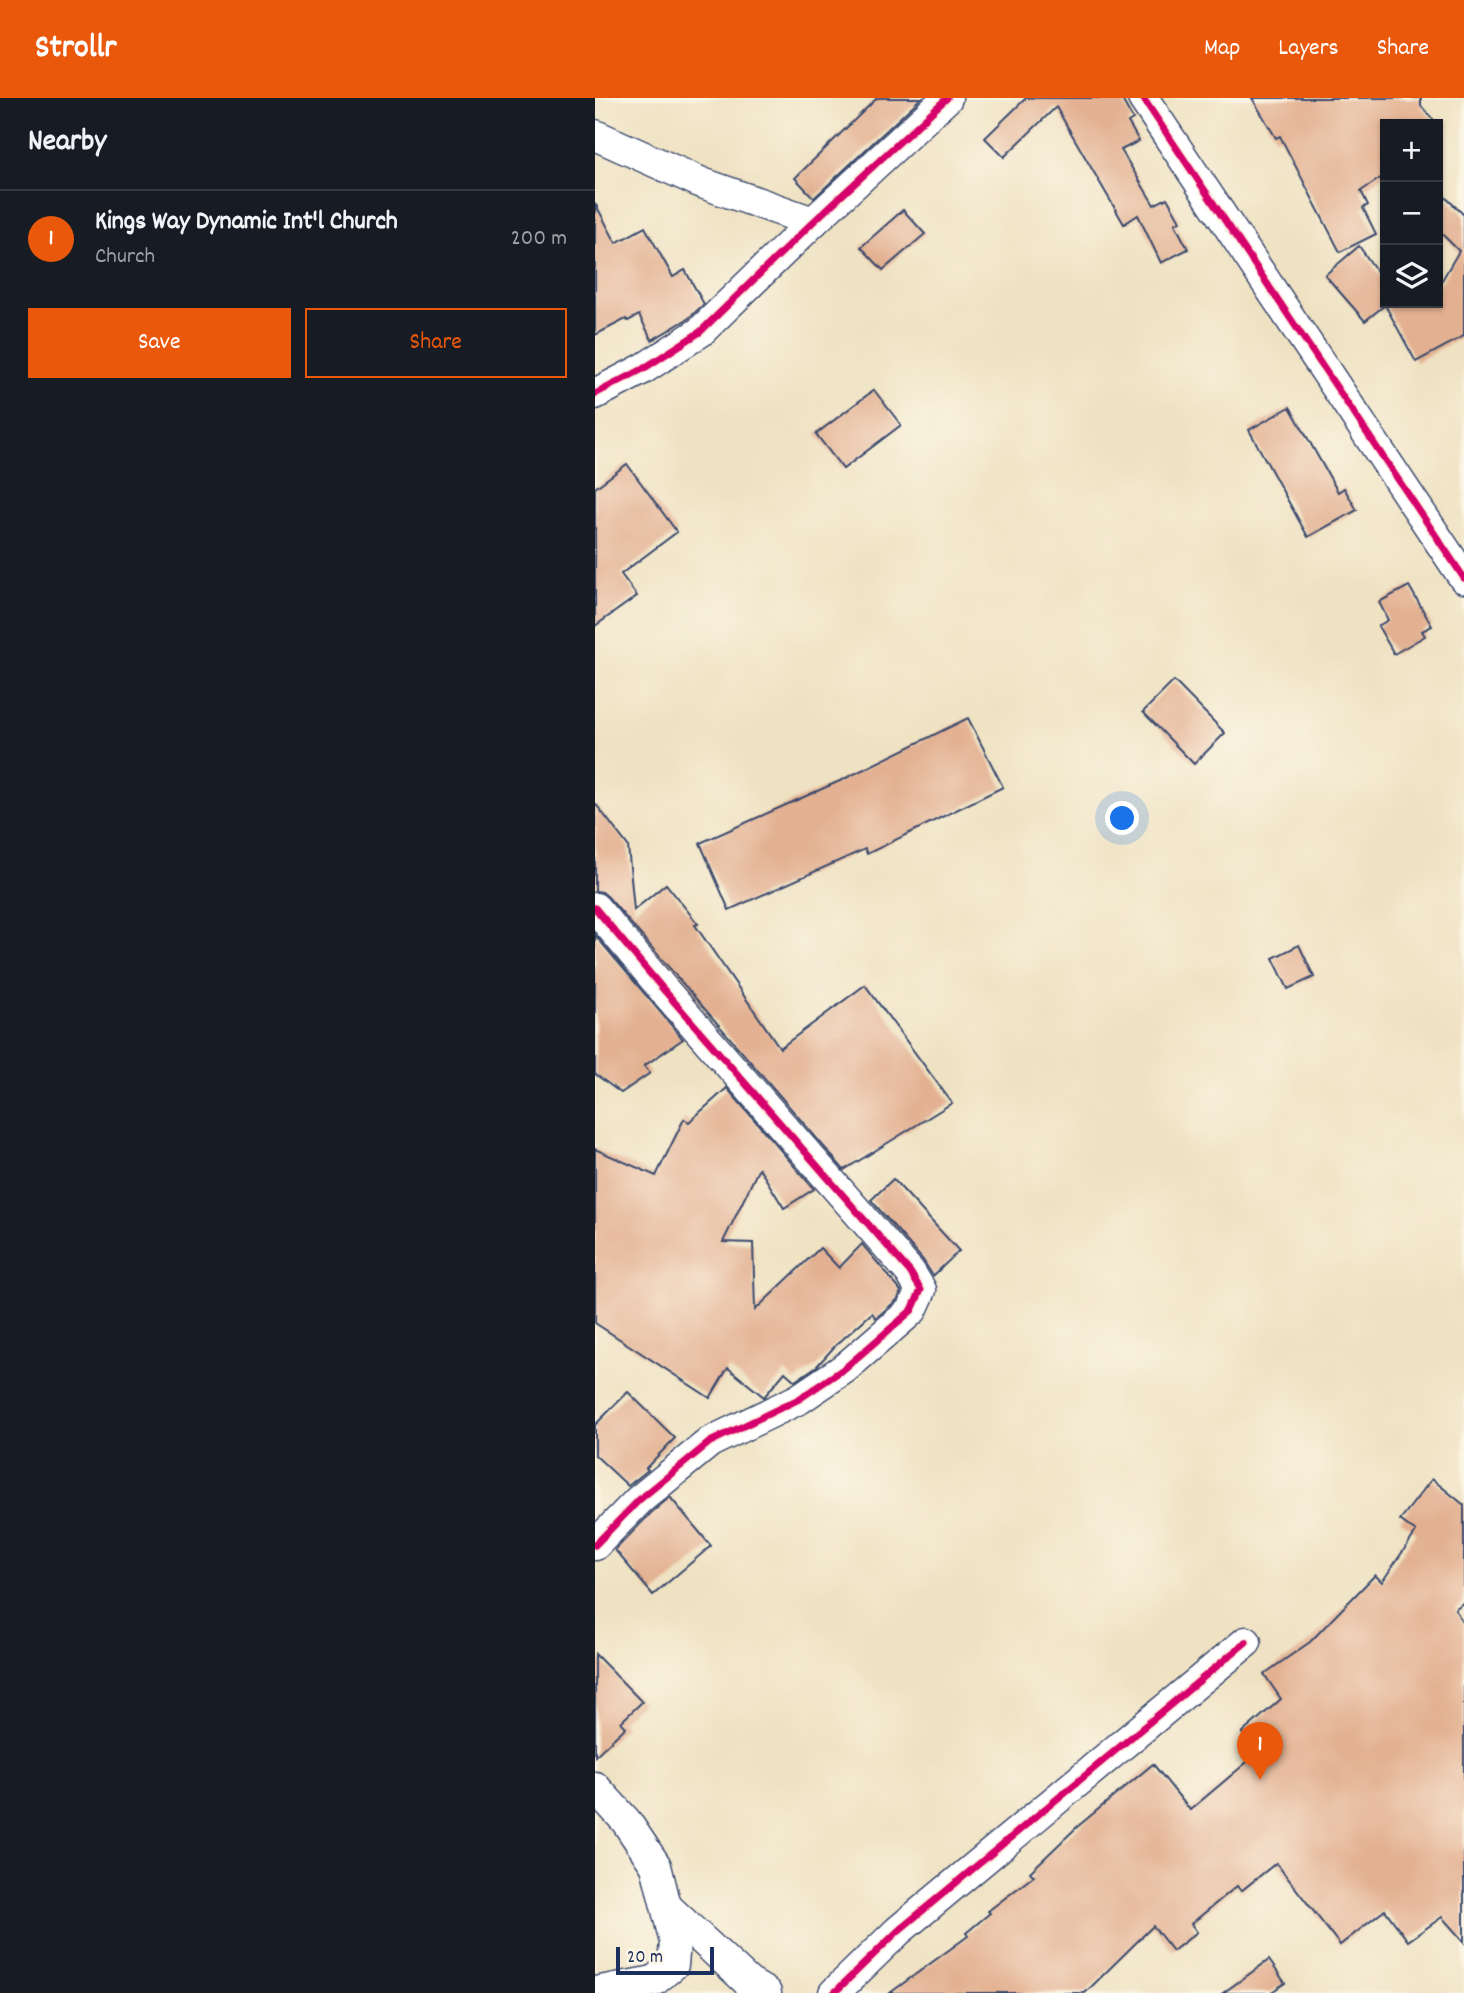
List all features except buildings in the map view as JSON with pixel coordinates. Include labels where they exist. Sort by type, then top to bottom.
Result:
[{"type":"street","points":[[595,394],[643,369],[700,332],[813,222],[947,98]]},
{"type":"street","points":[[1143,98],[1464,578]]},
{"type":"street","points":[[595,135],[702,183],[813,222]]},
{"type":"street","points":[[595,908],[910,1272],[921,1290],[912,1310],[845,1368],[799,1399],[710,1442],[639,1500],[595,1545]]},
{"type":"street","points":[[834,1993],[898,1931],[1246,1642]]},
{"type":"street","points":[[595,1787],[626,1821],[656,1866],[675,1942],[673,1965],[654,1981],[595,1992]]},
{"type":"street","points":[[667,1907],[749,1983],[766,1993]]},
{"type":"cycle path","points":[[595,394],[643,369],[700,332],[813,222],[947,98]]},
{"type":"cycle path","points":[[1143,98],[1464,578]]},
{"type":"cycle path","points":[[595,908],[910,1272],[921,1290],[912,1310],[845,1368],[799,1399],[710,1442],[639,1500],[595,1545]]},
{"type":"cycle path","points":[[834,1993],[898,1931],[1246,1642]]},
{"type":"place","name":"Kings Way Dynamic Int'l Church","points":[[1260,1780]]}]
